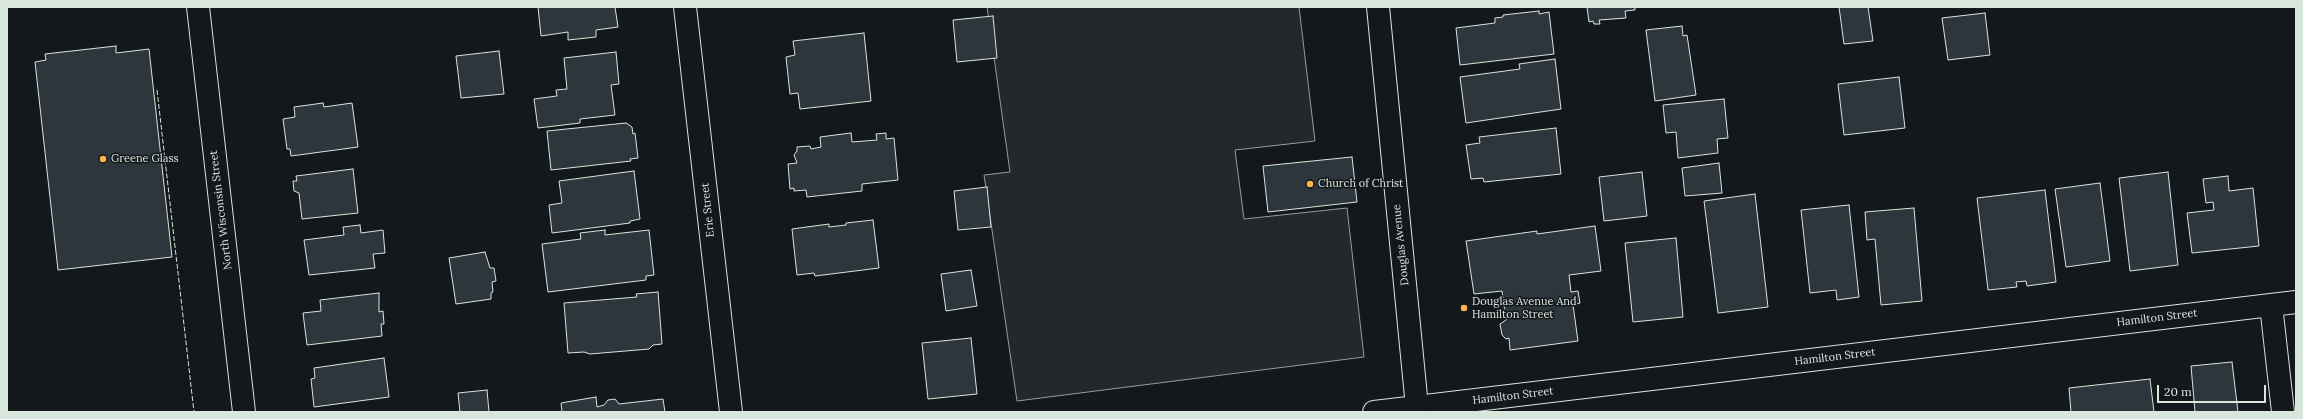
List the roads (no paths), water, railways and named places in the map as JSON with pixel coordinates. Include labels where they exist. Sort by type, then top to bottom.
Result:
[{"type":"street","name":"North Wisconsin Street","points":[[198,7],[244,412]]},
{"type":"street","name":"Erie Street","points":[[685,7],[731,412]]},
{"type":"street","name":"Douglas Avenue","points":[[1378,7],[1417,410]]},
{"type":"street","name":"Hamilton Street","points":[[1374,412],[1417,410],[2296,302]]},
{"type":"street","points":[[2271,305],[2284,412]]},
{"type":"place","name":"Greene Glass","points":[[103,159]]},
{"type":"place","name":"Church of Christ","points":[[1310,184]]},
{"type":"place","name":"Douglas Avenue And Hamilton Street","points":[[1464,308]]}]
